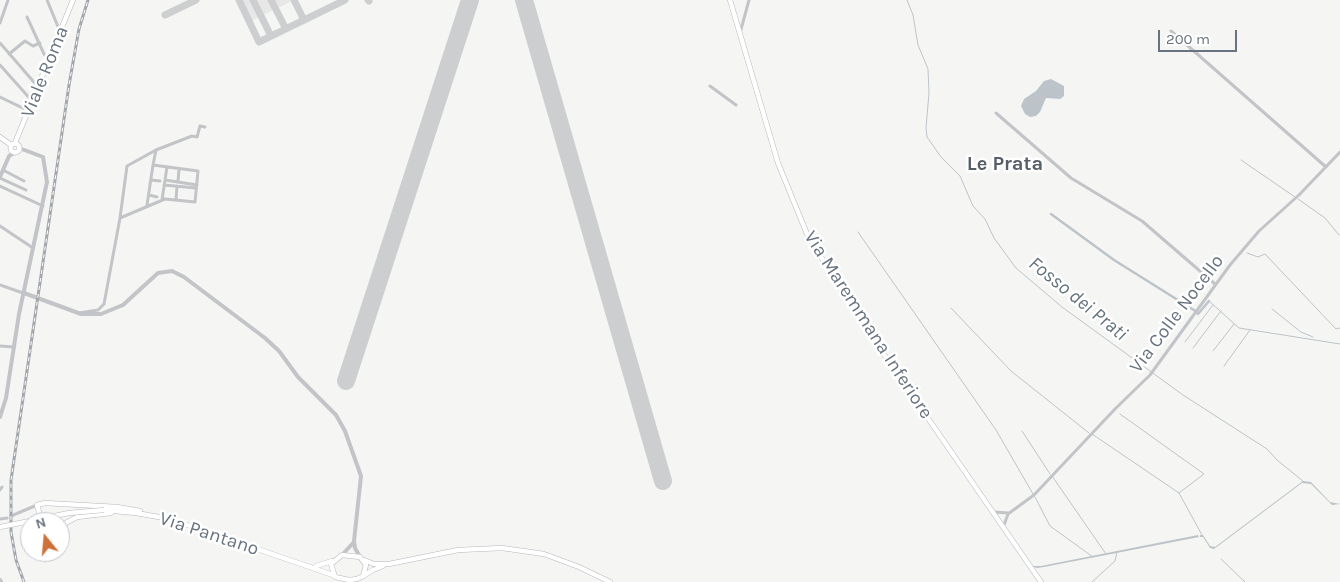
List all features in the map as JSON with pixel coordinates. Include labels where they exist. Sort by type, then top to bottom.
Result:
[{"type":"main road","name":"Viale Roma","points":[[13,144],[51,60],[74,0]]},
{"type":"main road","name":"Via Maremmana Inferiore","points":[[730,0],[778,163],[807,234],[854,311],[998,519],[1039,582]]},
{"type":"main road","points":[[0,137],[13,144],[18,151]]},
{"type":"main road","points":[[13,144],[11,150],[18,151]]},
{"type":"main road","points":[[39,512],[37,505],[53,503],[117,506],[148,515]]},
{"type":"main road","name":"Via Pantano","points":[[0,527],[62,515],[104,510],[127,512],[178,522],[267,554],[312,566],[333,574]]},
{"type":"main road","points":[[70,521],[82,516],[127,512]]},
{"type":"main road","points":[[312,566],[342,556],[362,558],[374,564],[389,564],[458,550],[502,548],[544,554],[579,567],[607,581]]},
{"type":"main road","points":[[362,558],[366,568],[363,576]]},
{"type":"main road","points":[[335,559],[331,564],[333,574],[339,580],[354,581],[389,564]]},
{"type":"street","points":[[0,23],[8,0]]},
{"type":"street","points":[[47,0],[61,34]]},
{"type":"street","points":[[740,34],[749,0]]},
{"type":"street","points":[[28,17],[44,54],[51,60]]},
{"type":"street","points":[[1171,32],[1326,167]]},
{"type":"street","points":[[9,54],[25,41],[33,46],[40,43]]},
{"type":"street","points":[[0,43],[39,88]]},
{"type":"street","points":[[0,64],[33,102]]},
{"type":"street","points":[[710,86],[736,105]]},
{"type":"street","points":[[0,97],[29,111]]},
{"type":"street","points":[[996,113],[1070,178],[1142,221],[1216,284]]},
{"type":"street","points":[[78,313],[98,310],[104,304],[127,166],[156,150],[192,136],[197,138],[200,126],[205,127]]},
{"type":"street","points":[[147,205],[156,150]]},
{"type":"street","points":[[0,417],[5,403],[24,293],[35,248],[47,178],[45,162],[40,155],[18,151],[9,156],[0,177],[26,190]]},
{"type":"street","name":"Via Colle Nocello","points":[[998,519],[1035,494],[1115,408],[1151,374],[1216,284],[1257,234],[1340,152]]},
{"type":"street","points":[[119,220],[147,205],[162,200],[195,202],[198,171],[153,165]]},
{"type":"street","points":[[162,200],[167,167]]},
{"type":"street","points":[[176,200],[179,169]]},
{"type":"street","points":[[3,170],[24,181]]},
{"type":"street","points":[[151,180],[160,181]]},
{"type":"street","points":[[165,182],[197,187]]},
{"type":"street","points":[[0,186],[43,206]]},
{"type":"street","points":[[149,195],[158,197]]},
{"type":"street","points":[[0,226],[35,248]]},
{"type":"street","points":[[0,285],[38,297],[78,313],[97,315],[113,311],[127,302],[155,275],[171,271],[184,277],[268,340],[298,377],[336,414],[345,431],[361,476],[354,541],[355,548],[362,558]]},
{"type":"street","points":[[0,346],[15,347]]},
{"type":"street","points":[[0,519],[37,505]]},
{"type":"street","points":[[991,510],[998,514],[1008,514],[1004,522],[1004,528]]},
{"type":"street","points":[[342,556],[354,541]]},
{"type":"shaded area","points":[[236,0],[294,0],[247,23]]},
{"type":"shaded area","points":[[1051,79],[1064,86],[1064,96],[1060,99],[1046,98],[1040,112],[1036,116],[1030,117],[1025,114],[1021,106],[1024,99],[1036,91],[1044,81]]},
{"type":"shaded area","points":[[1303,481],[1311,482],[1330,502],[1340,504],[1332,505],[1311,484],[1302,483],[1214,549],[1210,548],[1203,537],[1200,537],[1200,535],[1203,535],[1210,546],[1215,547]]},
{"type":"shaded area","points":[[1198,535],[1199,537],[1044,567],[1037,568],[1031,566],[1041,566]]},
{"type":"waterway","name":"Fosso dei Prati","points":[[907,0],[913,15],[918,45],[928,69],[927,137],[941,157],[960,176],[973,206],[985,219],[994,238],[1016,268],[1062,307],[1183,395],[1267,449],[1277,460],[1304,482]]},
{"type":"waterway","points":[[1241,160],[1295,197]]},
{"type":"waterway","points":[[1298,199],[1325,218],[1339,235]]},
{"type":"waterway","points":[[1051,214],[1114,260],[1197,312]]},
{"type":"waterway","points":[[858,232],[996,430],[1033,494]]},
{"type":"waterway","points":[[1247,253],[1258,257],[1265,254],[1336,329],[1340,328]]},
{"type":"waterway","points":[[1209,301],[1239,328],[1340,344]]},
{"type":"waterway","points":[[1198,314],[1209,301]]},
{"type":"waterway","points":[[1185,342],[1213,305]]},
{"type":"waterway","points":[[951,308],[1011,371],[1089,433]]},
{"type":"waterway","points":[[1272,309],[1301,332],[1313,337]]},
{"type":"waterway","points":[[1193,348],[1221,311]]},
{"type":"waterway","points":[[1213,351],[1234,324]]},
{"type":"waterway","points":[[1224,366],[1250,330]]},
{"type":"waterway","points":[[1120,414],[1204,474],[1179,493]]},
{"type":"waterway","points":[[1022,431],[1050,474]]},
{"type":"waterway","points":[[1092,434],[1179,493],[1202,535]]},
{"type":"waterway","points":[[1052,476],[1106,554]]},
{"type":"waterway","points":[[1035,497],[1050,526],[1093,557]]},
{"type":"waterway","points":[[1092,582],[1115,561],[1117,552]]},
{"type":"waterway","points":[[1221,559],[1245,582]]},
{"type":"taxiway","points":[[165,15],[196,0]]},
{"type":"taxiway","points":[[239,0],[259,42],[345,0]]},
{"type":"taxiway","points":[[253,0],[271,36]]},
{"type":"taxiway","points":[[271,0],[286,29]]},
{"type":"taxiway","points":[[294,0],[304,20]]},
{"type":"runway","points":[[346,381],[470,0]]},
{"type":"runway","points":[[524,0],[663,481]]},
{"type":"railway","points":[[24,582],[16,560],[11,532],[11,480],[69,85],[79,29],[88,0]]},
{"type":"district","name":"Le Prata","points":[[1005,164]]}]
